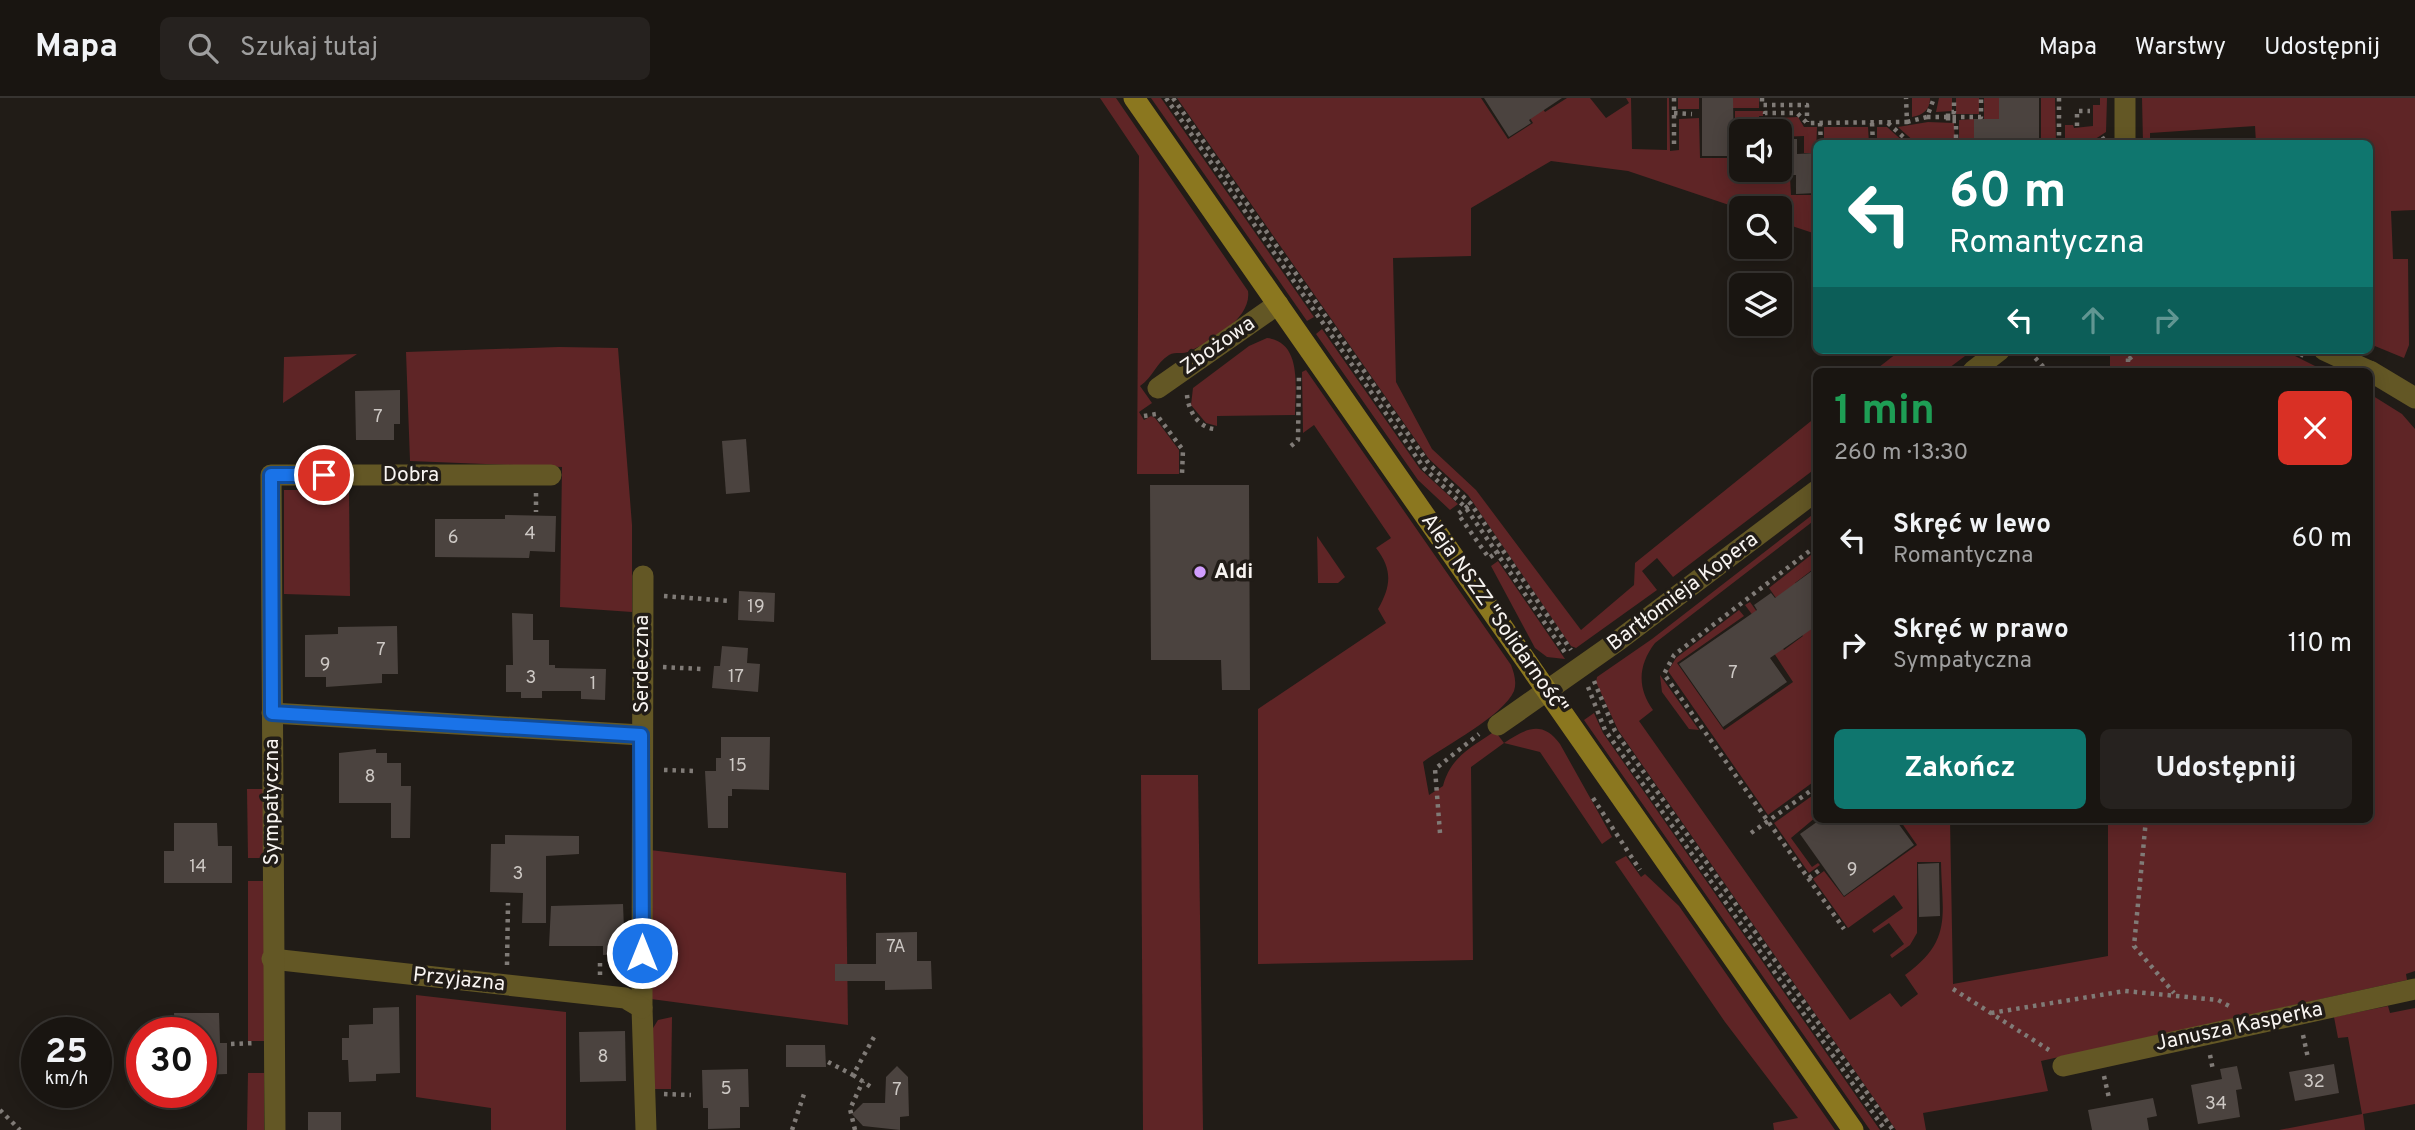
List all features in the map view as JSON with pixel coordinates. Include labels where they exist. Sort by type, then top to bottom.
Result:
[{"type":"street","name":"Aleja NSZZ \"Solidarność\"","points":[[1134,98],[1853,1130]]},
{"type":"street","points":[[2125,98],[2125,140]]},
{"type":"street","name":"Zbożowa","points":[[1158,388],[1278,304]]},
{"type":"street","points":[[1977,368],[1995,354]]},
{"type":"street","points":[[2333,354],[2363,368]]},
{"type":"street","points":[[2373,373],[2415,398]]},
{"type":"street","name":"Dobra","points":[[271,475],[551,475]]},
{"type":"street","name":"Sympatyczna","points":[[271,475],[275,1130]]},
{"type":"street","name":"Bartłomieja Kopera","points":[[1498,725],[1582,667],[1813,493]]},
{"type":"street","name":"Serdeczna","points":[[643,585],[642,1008],[646,1130]]},
{"type":"street","points":[[272,713],[641,735]]},
{"type":"street","name":"Przyjazna","points":[[272,959],[625,998],[642,1008]]},
{"type":"street","name":"Janusza Kasperka","points":[[2067,1065],[2415,989]]},
{"type":"path","points":[[1166,98],[1424,468],[1468,506]]},
{"type":"path","points":[[1173,98],[1429,464],[1468,506],[1571,650],[1578,651],[1605,730],[1885,1130]]},
{"type":"path","points":[[1674,98],[1674,148]]},
{"type":"path","points":[[1762,98],[1762,105],[1807,105],[1807,123]]},
{"type":"path","points":[[1906,98],[1907,122]]},
{"type":"path","points":[[1927,117],[1934,98]]},
{"type":"path","points":[[1948,117],[1948,113],[1954,112],[1954,98]]},
{"type":"path","points":[[1765,119],[1765,113],[1797,113],[1807,123],[1907,122],[1927,117],[1981,117],[1981,98]]},
{"type":"path","points":[[2059,98],[2059,140]]},
{"type":"path","points":[[2077,126],[2077,111],[2090,111]]},
{"type":"path","points":[[1674,114],[1692,114]]},
{"type":"path","points":[[1948,117],[1948,121],[1956,121],[1956,140]]},
{"type":"path","points":[[1872,122],[1873,140]]},
{"type":"path","points":[[1888,122],[1907,140]]},
{"type":"path","points":[[1821,123],[1821,140]]},
{"type":"path","points":[[2032,354],[2044,368]]},
{"type":"path","points":[[2128,354],[2128,368]]},
{"type":"path","points":[[2128,360],[2135,354]]},
{"type":"path","points":[[1291,446],[1298,440],[1299,365]]},
{"type":"path","points":[[1188,389],[1188,405],[1192,414],[1204,426],[1214,429]]},
{"type":"path","points":[[1144,416],[1156,414],[1183,450],[1182,474]]},
{"type":"path","points":[[1468,506],[1458,514],[1465,525],[1489,558],[1500,550]]},
{"type":"path","points":[[1813,548],[1674,655],[1664,670],[1667,679],[1844,929]]},
{"type":"path","points":[[1500,550],[1582,667],[1595,676],[1594,684],[1615,732],[1893,1130]]},
{"type":"path","points":[[643,585],[730,601]]},
{"type":"path","points":[[641,666],[701,668]]},
{"type":"path","points":[[1440,833],[1435,769],[1485,730],[1498,725]]},
{"type":"path","points":[[642,769],[696,771]]},
{"type":"path","points":[[1751,833],[1813,789]]},
{"type":"path","points":[[1592,796],[1640,870]]},
{"type":"path","points":[[2146,823],[2134,946],[2175,994]]},
{"type":"path","points":[[1809,878],[1822,868]]},
{"type":"path","points":[[507,985],[508,903]]},
{"type":"path","points":[[1953,989],[2067,1065]]},
{"type":"path","points":[[1991,1013],[2125,991],[2218,1000],[2262,1022]]},
{"type":"path","points":[[853,1075],[874,1037]]},
{"type":"path","points":[[828,1062],[874,1088]]},
{"type":"path","points":[[855,1130],[850,1109],[863,1081]]},
{"type":"path","points":[[792,1130],[804,1094]]},
{"type":"path","points":[[0,1110],[20,1130]]},
{"type":"shaded area","points":[[1100,98],[1116,98],[1248,291],[1244,310],[1229,327],[1190,351],[1169,355],[1140,386],[1152,403],[1139,412],[1144,420],[1151,416],[1155,418],[1179,450],[1179,474],[1137,474],[1139,156]]},
{"type":"shaded area","points":[[1151,98],[1161,98],[1314,317],[1307,321]]},
{"type":"shaded area","points":[[1177,98],[1481,98],[1508,139],[1533,123],[1528,115],[1541,106],[1545,112],[1567,98],[1590,98],[1606,118],[1629,103],[1626,98],[1631,98],[1632,149],[1667,150],[1669,98],[1670,151],[1679,150],[1679,119],[1699,118],[1700,158],[1729,158],[1729,182],[1790,182],[1791,195],[1813,195],[1813,233],[1792,226],[1792,196],[1729,196],[1729,205],[1628,171],[1551,161],[1471,208],[1471,256],[1393,258],[1396,382],[1432,449],[1476,490],[1581,630],[1634,585],[1635,563],[1813,419],[1813,470],[1673,577],[1657,558],[1642,571],[1657,590],[1576,648],[1571,646],[1468,495],[1429,459]]},
{"type":"shaded area","points":[[1678,98],[1699,98],[1699,109],[1678,109]]},
{"type":"shaded area","points":[[1733,98],[1759,98],[1759,108],[1733,108]]},
{"type":"shaded area","points":[[1912,98],[1930,98],[1925,111],[1912,117]]},
{"type":"shaded area","points":[[1939,98],[1952,98],[1952,111],[1936,112]]},
{"type":"shaded area","points":[[1956,98],[1979,98],[1979,114],[1956,114]]},
{"type":"shaded area","points":[[1984,98],[1999,98],[1999,119],[1984,119]]},
{"type":"shaded area","points":[[2041,98],[2055,98],[2056,140],[2041,140]]},
{"type":"shaded area","points":[[2100,98],[2107,98],[2106,132],[2094,140],[2065,140],[2065,125],[2073,125],[2074,128],[2093,126],[2093,105],[2100,105]]},
{"type":"shaded area","points":[[2142,98],[2415,98],[2415,210],[2391,211],[2393,259],[2408,259],[2409,345],[2404,358],[2373,345],[2373,140],[2256,140],[2255,126],[2150,133],[2150,140],[2143,140]]},
{"type":"shaded area","points":[[1735,111],[1763,111],[1763,116],[1759,116],[1759,119],[1735,119]]},
{"type":"shaded area","points":[[1798,117],[1804,127],[1817,127],[1813,153],[1804,153],[1804,136],[1792,136],[1792,119],[1776,119]]},
{"type":"shaded area","points":[[1974,119],[1974,140],[1959,140],[1959,120]]},
{"type":"shaded area","points":[[1928,122],[1954,123],[1955,140],[1913,140],[1898,127]]},
{"type":"shaded area","points":[[1824,127],[1868,127],[1869,140],[1824,140]]},
{"type":"shaded area","points":[[1877,127],[1887,127],[1902,140],[1877,140]]},
{"type":"shaded area","points":[[1322,329],[1420,469],[1458,504],[1450,510],[1418,480],[1316,334]]},
{"type":"shaded area","points":[[1267,338],[1279,341],[1287,348],[1292,358],[1296,381],[1295,415],[1217,416],[1217,426],[1206,423],[1191,405],[1193,388],[1249,346]]},
{"type":"shaded area","points":[[559,347],[618,348],[632,525],[632,612],[560,607],[562,467],[410,461],[406,352]]},
{"type":"shaded area","points":[[357,354],[283,403],[284,357]]},
{"type":"shaded area","points":[[1896,354],[1968,354],[1949,368],[1878,368]]},
{"type":"shaded area","points":[[2110,354],[2291,354],[2319,368],[2110,368]]},
{"type":"shaded area","points":[[1306,370],[1513,671],[1514,691],[1499,710],[1423,762],[1429,795],[1443,786],[1451,767],[1463,754],[1495,731],[1504,743],[1471,767],[1473,960],[1258,964],[1258,709],[1386,623],[1378,609],[1386,593],[1388,571],[1376,548],[1391,538],[1314,425],[1303,433],[1302,372]]},
{"type":"shaded area","points":[[2373,396],[2402,414],[2415,429],[2415,971],[2406,974],[2407,980],[2041,1061],[2048,1091],[1923,1113],[1926,1130],[1896,1130],[1618,730],[1596,682],[1597,677],[1652,639],[1813,514],[1813,521],[1655,643],[1645,660],[1642,677],[1644,693],[1653,710],[1639,721],[1850,1020],[1890,993],[1901,1007],[1918,994],[1905,975],[1931,950],[1938,938],[1943,912],[1941,862],[1917,862],[1917,933],[1910,945],[1892,958],[1890,955],[1904,944],[1889,923],[1874,933],[1872,930],[1903,908],[1894,895],[1848,928],[1813,879],[1824,871],[1844,897],[1917,845],[1902,823],[1950,823],[1953,984],[2108,956],[2108,823],[2373,823]]},
{"type":"shaded area","points":[[284,490],[349,490],[350,596],[284,594]]},
{"type":"shaded area","points":[[1317,536],[1345,577],[1338,583],[1318,583]]},
{"type":"shaded area","points":[[1813,553],[1813,569],[1795,583],[1813,609],[1813,782],[1768,815],[1668,671],[1676,658],[1739,610],[1744,616],[1677,663],[1724,730],[1793,682],[1770,647],[1774,644],[1745,605],[1750,602],[1784,650],[1803,636],[1769,588]]},
{"type":"shaded area","points":[[1498,561],[1565,659],[1547,657],[1535,648],[1491,566]]},
{"type":"shaded area","points":[[1660,675],[1699,730],[1689,729],[1662,692]]},
{"type":"shaded area","points":[[1594,713],[1603,733],[1880,1130],[1870,1130],[1584,720]]},
{"type":"shaded area","points":[[1533,729],[1547,731],[1553,736],[1612,837],[1602,844],[1540,752],[1504,743]]},
{"type":"shaded area","points":[[1141,775],[1198,775],[1203,1130],[1143,1130]]},
{"type":"shaded area","points":[[247,789],[264,789],[264,858],[248,858]]},
{"type":"shaded area","points":[[1813,795],[1813,820],[1791,838],[1812,867],[1818,863],[1820,865],[1809,873],[1774,823]]},
{"type":"shaded area","points":[[650,850],[846,873],[848,1025],[651,999]]},
{"type":"shaded area","points":[[1626,856],[1641,877],[1645,874],[1679,906],[1835,1130],[1774,1130],[1773,1123],[1798,1118],[1725,1022],[1615,862]]},
{"type":"shaded area","points":[[248,881],[264,881],[264,1041],[248,1041]]},
{"type":"shaded area","points":[[416,995],[566,1012],[566,1130],[491,1130],[491,1108],[416,1097]]},
{"type":"shaded area","points":[[2388,1006],[2390,1013],[2415,1008],[2415,1104],[2363,1114],[2365,1130],[2279,1130],[2362,1114],[2348,1037],[2338,1038],[2334,1017]]},
{"type":"shaded area","points":[[672,1017],[671,1089],[650,1089],[650,1033],[658,1020]]},
{"type":"shaded area","points":[[248,1073],[264,1073],[264,1130],[247,1130]]},
{"type":"building","points":[[1484,98],[1562,98],[1509,137]]},
{"type":"building","points":[[1702,98],[1733,98],[1733,119],[1729,119],[1729,156],[1702,156]]},
{"type":"building","points":[[1999,98],[2039,98],[2039,140],[1974,140],[1974,119],[1999,119]]},
{"type":"building","points":[[1792,139],[1797,139],[1797,154],[1813,153],[1813,193],[1796,194],[1796,175],[1792,175]]},
{"type":"building","points":[[400,390],[400,424],[394,424],[394,440],[356,440],[355,391]]},
{"type":"building","points":[[746,439],[750,492],[726,494],[722,441]]},
{"type":"building","name":"Aldi","points":[[1150,485],[1249,485],[1250,690],[1222,690],[1221,660],[1151,660]]},
{"type":"building","points":[[505,515],[556,516],[555,552],[530,551],[529,558],[435,557],[435,519],[505,519]]},
{"type":"building","points":[[1813,570],[1813,628],[1770,658],[1787,682],[1723,727],[1679,664],[1757,610],[1754,605],[1771,593],[1775,598]]},
{"type":"building","points":[[739,591],[775,593],[774,622],[738,620]]},
{"type":"building","points":[[512,613],[533,614],[533,640],[549,640],[549,665],[555,665],[555,668],[606,669],[605,700],[581,699],[581,691],[542,691],[542,698],[521,698],[521,692],[506,692],[506,665],[513,665]]},
{"type":"building","points":[[397,626],[398,674],[382,674],[382,683],[326,687],[326,677],[305,677],[305,635],[338,634],[338,627]]},
{"type":"building","points":[[722,646],[748,648],[747,663],[760,664],[758,692],[712,688],[714,666],[720,666]]},
{"type":"building","points":[[721,737],[770,737],[769,790],[732,789],[732,796],[728,796],[728,828],[708,828],[705,771],[716,771],[716,758],[721,758]]},
{"type":"building","points":[[376,749],[376,753],[387,753],[387,763],[401,763],[401,786],[411,786],[410,838],[391,838],[391,803],[339,803],[339,753]]},
{"type":"building","points":[[174,823],[217,823],[218,846],[232,846],[232,883],[164,883],[164,851],[174,851]]},
{"type":"building","points":[[1815,823],[1898,823],[1914,845],[1844,896],[1800,834]]},
{"type":"building","points":[[505,835],[579,836],[579,854],[546,856],[546,923],[522,923],[523,893],[490,892],[491,844],[505,844]]},
{"type":"building","points":[[1939,863],[1940,916],[1919,917],[1918,864]]},
{"type":"building","points":[[623,904],[625,954],[603,955],[603,946],[549,946],[551,906]]},
{"type":"building","points":[[917,932],[917,961],[931,961],[932,989],[885,990],[885,981],[835,981],[835,964],[876,964],[876,933]]},
{"type":"building","points":[[399,1007],[400,1073],[376,1074],[376,1081],[349,1082],[348,1060],[342,1060],[342,1038],[349,1038],[349,1025],[373,1024],[373,1008]]},
{"type":"building","points":[[174,1013],[219,1013],[220,1043],[227,1043],[227,1074],[217,1074],[217,1017],[174,1017]]},
{"type":"building","points":[[625,1031],[626,1081],[580,1082],[579,1032]]},
{"type":"building","points":[[786,1045],[825,1045],[826,1067],[786,1067]]},
{"type":"building","points":[[2334,1064],[2339,1093],[2295,1101],[2289,1072]]},
{"type":"building","points":[[897,1066],[908,1077],[909,1116],[900,1117],[900,1130],[863,1126],[852,1114],[863,1103],[885,1103],[886,1077]]},
{"type":"building","points":[[2237,1066],[2242,1089],[2236,1090],[2240,1117],[2198,1124],[2191,1085],[2222,1079],[2220,1069]]},
{"type":"building","points":[[748,1069],[749,1107],[740,1107],[740,1128],[708,1129],[708,1108],[703,1108],[702,1070]]},
{"type":"building","points":[[2153,1098],[2157,1116],[2147,1118],[2149,1130],[2092,1130],[2088,1110]]},
{"type":"building","points":[[308,1112],[341,1112],[341,1130],[308,1130]]},
{"type":"place","name":"Aldi","points":[[1200,572]]},
{"type":"route","points":[[324,475],[271,475],[272,713],[641,735],[642,953]]}]
